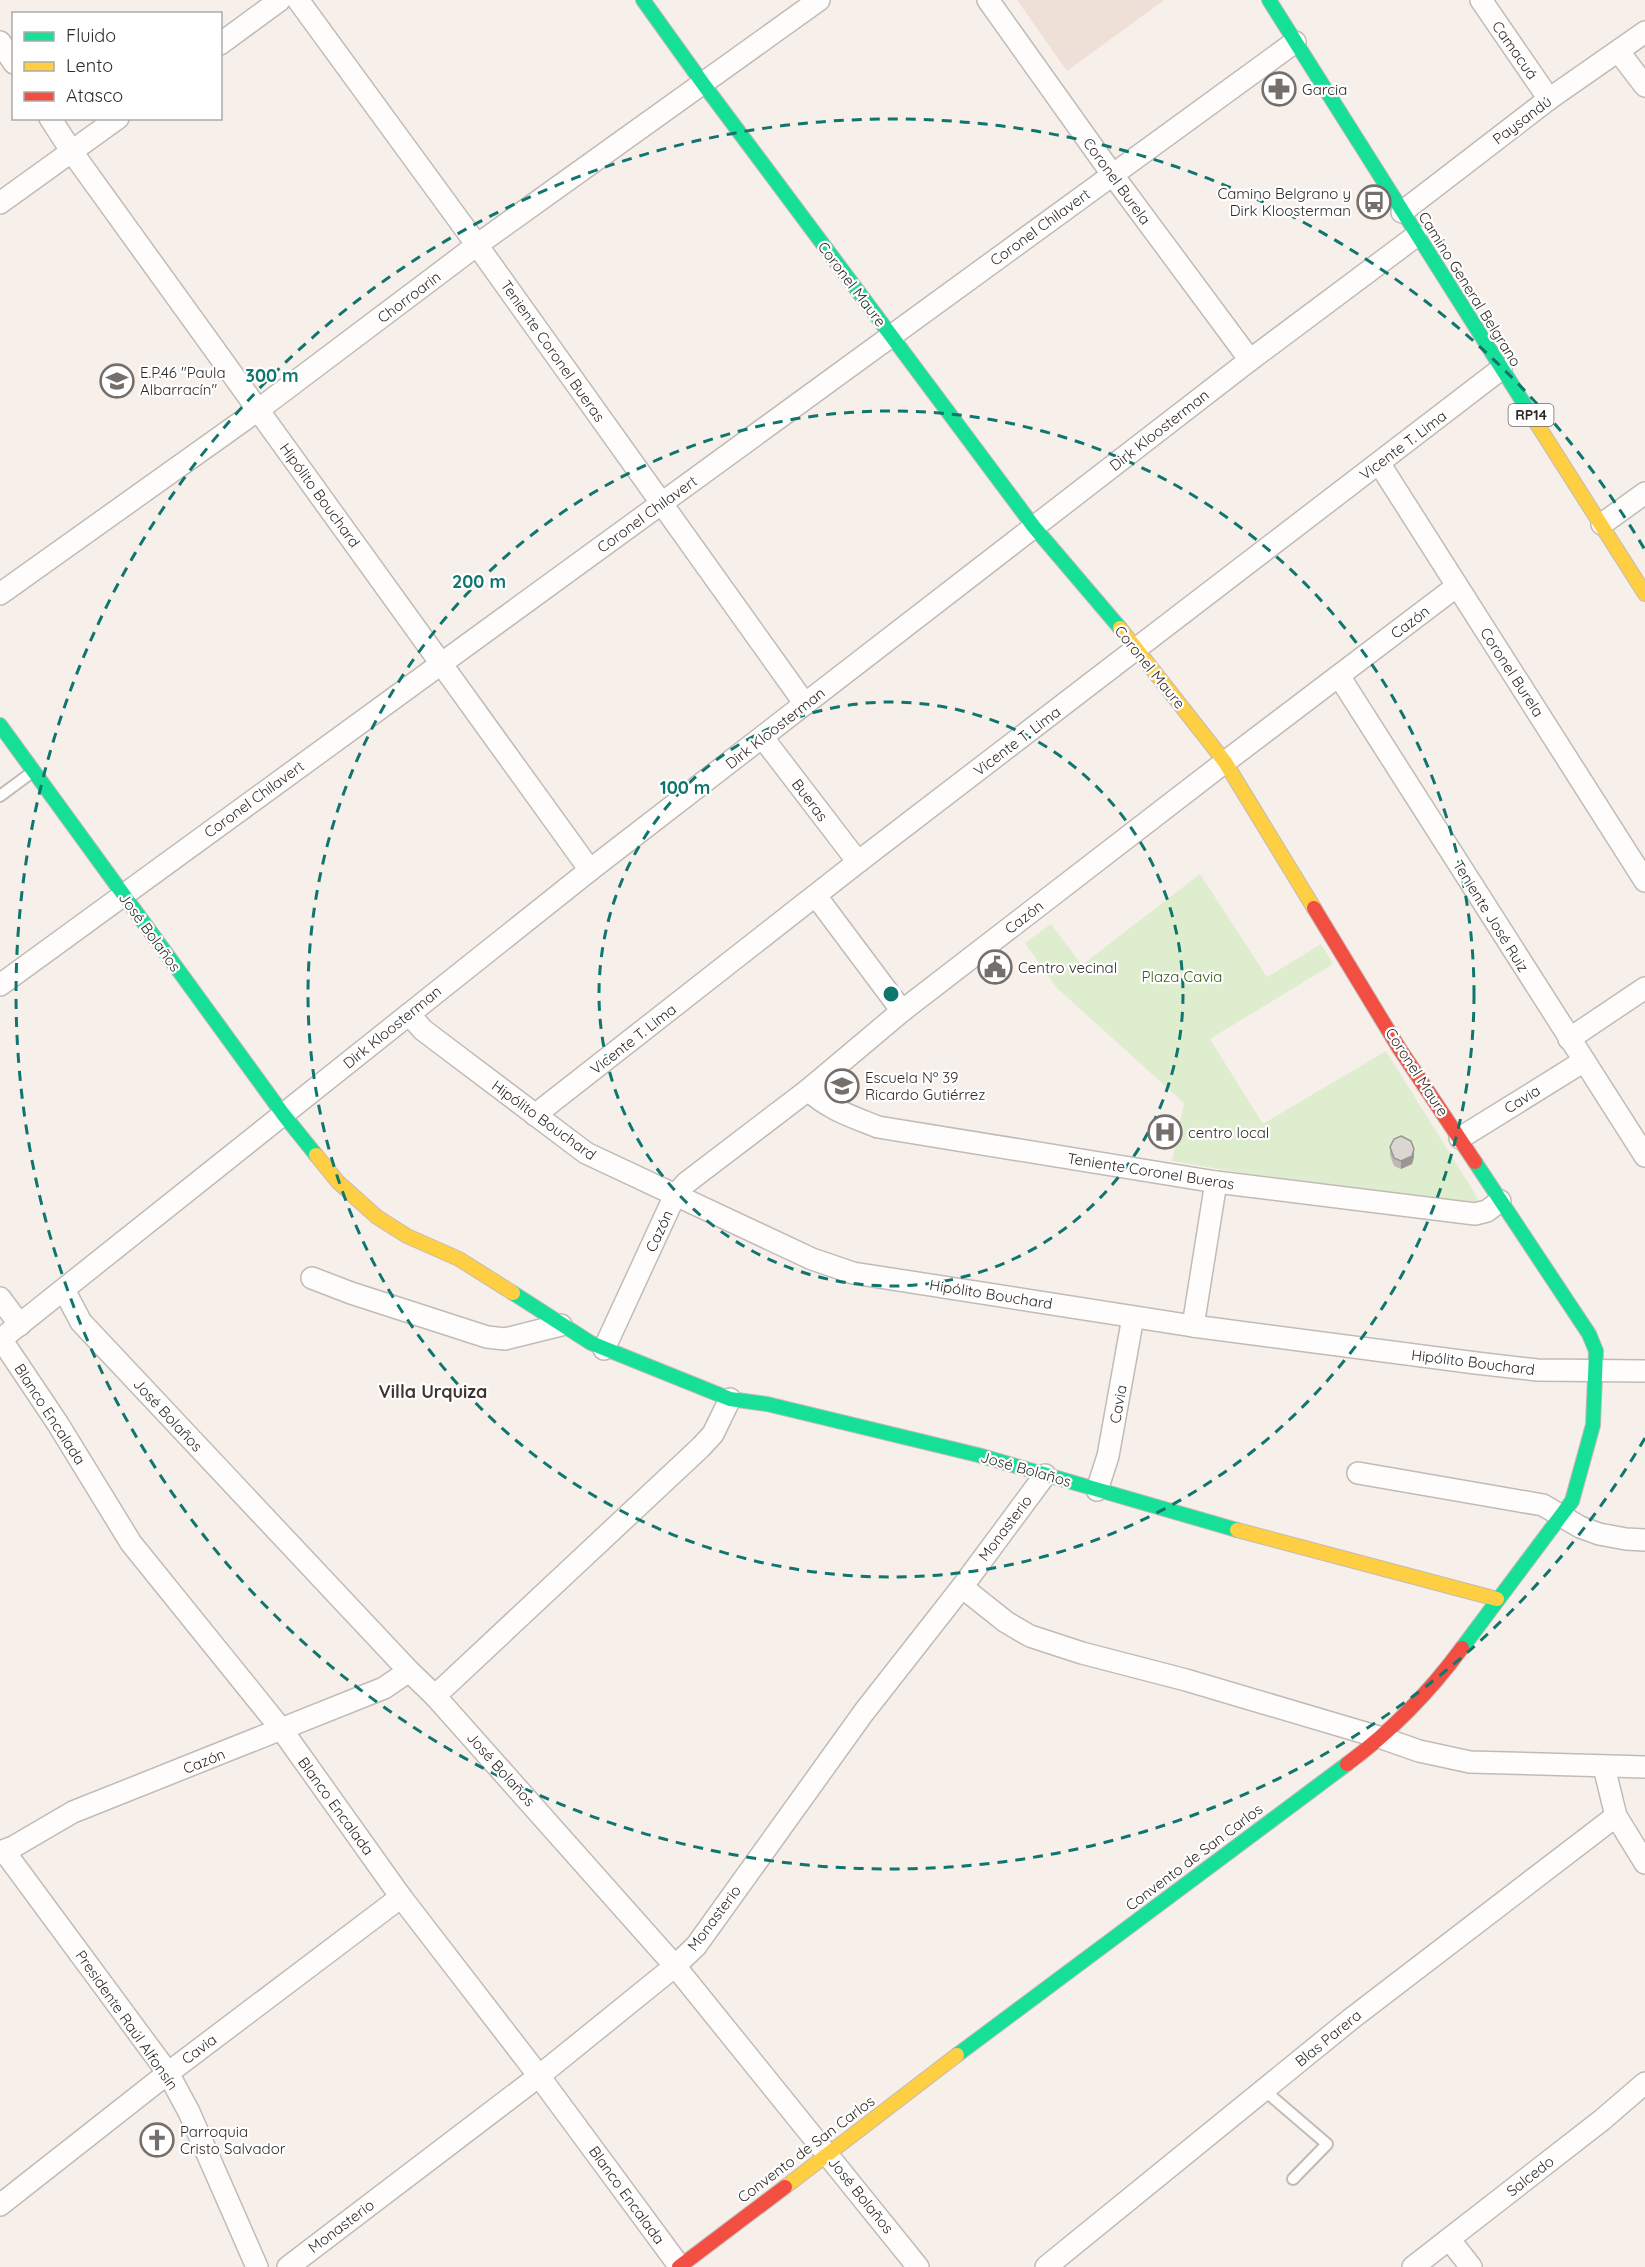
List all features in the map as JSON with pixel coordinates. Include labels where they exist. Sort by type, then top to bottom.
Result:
[{"type":"street","points":[[222,43],[280,0]]},
{"type":"street","name":"Teniente Coronel Bueras","points":[[298,0],[477,245],[805,704]]},
{"type":"street","name":"Coronel Maure","points":[[643,0],[1034,527],[1137,648],[1225,762],[1399,1048],[1589,1334],[1596,1351],[1595,1372]]},
{"type":"street","name":"Chorroarin","points":[[0,594],[258,410],[477,245],[819,0]]},
{"type":"street","name":"Coronel Burela","points":[[988,0],[1112,174],[1250,360]]},
{"type":"street","name":"Camino General Belgrano","points":[[1269,0],[1416,236],[1645,594]]},
{"type":"street","name":"Camacuá","points":[[1481,0],[1549,99]]},
{"type":"street","name":"Paysandú","points":[[1402,212],[1549,99],[1645,32]]},
{"type":"street","points":[[0,42],[12,60]]},
{"type":"street","name":"Coronel Chilavert","points":[[0,985],[1295,42]]},
{"type":"street","points":[[1619,52],[1645,86]]},
{"type":"street","name":"Hipólito Bouchard","points":[[51,120],[72,152],[590,870]]},
{"type":"street","points":[[0,203],[115,120]]},
{"type":"street","name":"Dirk Kloosterman","points":[[0,1339],[590,870],[1250,360],[1416,236]]},
{"type":"street","name":"Vicente T. Lima","points":[[535,1115],[858,862],[1501,369]]},
{"type":"street","name":"Coronel Burela","points":[[1379,463],[1644,878]]},
{"type":"street","points":[[1602,524],[1645,493]]},
{"type":"street","name":"Cazón","points":[[603,1349],[675,1195],[686,1183],[808,1090],[902,1011],[1457,586]]},
{"type":"street","name":"Teniente José Ruiz","points":[[1339,676],[1645,1156]]},
{"type":"street","name":"José Bolaños","points":[[0,725],[283,1114],[338,1182],[377,1217],[407,1236],[459,1259],[561,1325],[603,1349],[730,1399],[767,1404],[923,1441],[1277,1542],[1497,1599]]},
{"type":"street","name":"Bueras","points":[[763,738],[858,862]]},
{"type":"street","points":[[816,897],[902,1011]]},
{"type":"street","points":[[1569,1039],[1645,987]]},
{"type":"street","name":"Hipólito Bouchard","points":[[409,1014],[423,1030],[586,1153],[812,1259],[853,1273],[1193,1326],[1537,1370],[1645,1371]]},
{"type":"street","name":"Cavia","points":[[1460,1138],[1584,1061]]},
{"type":"street","name":"Teniente Coronel Bueras","points":[[808,1090],[820,1102],[878,1127],[1216,1182],[1475,1214],[1487,1211],[1500,1201]]},
{"type":"street","points":[[1193,1326],[1216,1182]]},
{"type":"street","points":[[312,1278],[487,1337],[505,1339],[561,1325]]},
{"type":"street","name":"José Bolaños","points":[[64,1290],[81,1322],[435,1696],[675,1966],[918,2267]]},
{"type":"street","points":[[0,1298],[20,1324]]},
{"type":"street","name":"Cavia","points":[[1097,1490],[1108,1456],[1133,1317]]},
{"type":"street","name":"Blanco Encalada","points":[[0,1339],[58,1424],[131,1543],[282,1730],[401,1896],[539,2076],[679,2267]]},
{"type":"street","name":"Convento de San Carlos","points":[[679,2267],[1382,1738],[1436,1683],[1572,1501],[1593,1425],[1595,1372]]},
{"type":"street","points":[[435,1696],[701,1447],[713,1434],[730,1399]]},
{"type":"street","points":[[1358,1473],[1543,1505],[1580,1527],[1599,1534],[1645,1540]]},
{"type":"street","name":"Monasterio","points":[[288,2267],[539,2076],[675,1966],[696,1946],[864,1712],[962,1587],[1045,1475]]},
{"type":"street","points":[[962,1587],[1006,1622],[1030,1636],[1082,1653],[1186,1680],[1419,1751],[1470,1762],[1645,1767]]},
{"type":"street","name":"Cazón","points":[[2,1852],[73,1812],[384,1688],[409,1671]]},
{"type":"street","points":[[1604,1767],[1617,1816],[1645,1863]]},
{"type":"street","name":"Blas Parera","points":[[1046,2267],[1351,2019],[1617,1816]]},
{"type":"street","name":"Presidente Raúl Alfonsín","points":[[2,1852],[168,2073],[189,2112],[257,2267]]},
{"type":"street","name":"Cavia","points":[[0,2205],[168,2073],[401,1896]]},
{"type":"street","name":"Salcedo","points":[[1413,2267],[1602,2120],[1645,2083]]},
{"type":"street","points":[[1449,2239],[1472,2267]]},
{"type":"lane","points":[[0,796],[33,771]]},
{"type":"lane","points":[[1264,2090],[1327,2144],[1293,2179]]},
{"type":"shaded area","points":[[1017,0],[1164,0],[1067,71]]},
{"type":"green space","name":"Plaza Cavia","points":[[1200,874],[1267,977],[1321,944],[1333,964],[1210,1039],[1263,1124],[1386,1051],[1478,1202],[1465,1210],[1172,1161],[1184,1103],[1057,988],[1025,943],[1051,924],[1082,965]]},
{"type":"building","points":[[1401,1136],[1411,1141],[1414,1149],[1412,1156],[1401,1161],[1394,1158],[1390,1147],[1394,1139]]},
{"type":"traffic: fast","points":[[643,0],[1034,527],[1120,628]]},
{"type":"traffic: fast","points":[[1269,0],[1530,413]]},
{"type":"traffic: fast","points":[[0,725],[283,1114],[316,1155]]},
{"type":"traffic: fast","points":[[1462,1648],[1572,1501],[1593,1425],[1596,1351],[1589,1334],[1475,1162]]},
{"type":"traffic: fast","points":[[513,1293],[591,1343],[730,1399],[767,1404],[978,1455],[1237,1530]]},
{"type":"traffic: fast","points":[[957,2055],[1347,1764]]},
{"type":"traffic: slow","points":[[1530,413],[1645,594]]},
{"type":"traffic: slow","points":[[1120,628],[1225,762],[1314,908]]},
{"type":"traffic: slow","points":[[316,1155],[338,1182],[377,1217],[407,1236],[459,1259],[513,1293]]},
{"type":"traffic: slow","points":[[1237,1530],[1497,1599]]},
{"type":"traffic: slow","points":[[785,2187],[957,2055]]},
{"type":"traffic: jam","points":[[1314,908],[1399,1048],[1475,1162]]},
{"type":"traffic: jam","points":[[1347,1764],[1380,1738],[1409,1710],[1462,1648]]},
{"type":"traffic: jam","points":[[679,2267],[785,2187]]},
{"type":"place","name":"Garcia","points":[[1279,89]]},
{"type":"place","name":"Camino Belgrano y Dirk Kloosterman","points":[[1374,202]]},
{"type":"place","name":"E.P.46 \"Paula Albarracín\"","points":[[117,381]]},
{"type":"place","name":"Centro vecinal","points":[[995,967]]},
{"type":"place","name":"Escuela Nº 39 Ricardo Gutiérrez","points":[[842,1086]]},
{"type":"place","name":"centro local","points":[[1165,1132]]},
{"type":"place","name":"Parroquia Cristo Salvador","points":[[157,2140]]},
{"type":"district","name":"Villa Urquiza","points":[[433,1391]]}]
